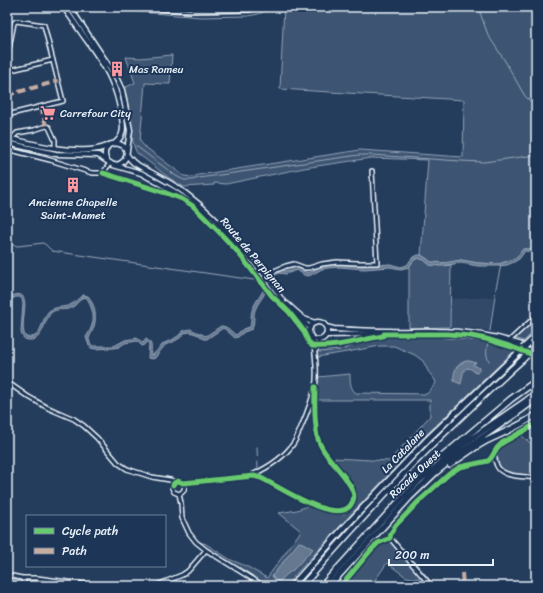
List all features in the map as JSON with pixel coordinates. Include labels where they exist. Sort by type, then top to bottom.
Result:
[{"type":"highway","name":"La Catalane","points":[[292,586],[343,529],[428,439],[535,337]]},
{"type":"highway","name":"La Catalane","points":[[302,586],[394,484],[433,444],[536,346]]},
{"type":"highway","points":[[357,547],[393,504],[425,472],[511,399],[536,381]]},
{"type":"highway","name":"Rocade Ouest","points":[[322,586],[403,497],[422,479],[478,434],[536,392]]},
{"type":"highway","name":"Rocade Ouest","points":[[329,586],[410,497],[435,473],[457,455],[536,399]]},
{"type":"highway","points":[[410,497],[464,455],[486,442],[519,426],[536,415]]},
{"type":"main road","points":[[9,139],[58,149],[89,150],[100,149],[115,143],[121,137],[123,124],[113,82],[95,52],[63,7]]},
{"type":"main road","points":[[7,143],[56,154],[98,155],[108,162],[116,165],[122,163],[126,158],[130,130],[122,90],[115,75],[75,15],[72,7]]},
{"type":"main road","points":[[115,143],[121,144],[127,153]]},
{"type":"main road","points":[[108,162],[105,154],[109,145]]},
{"type":"main road","name":"Route de Perpignan","points":[[127,153],[134,163],[184,192],[193,200],[223,228],[242,250],[269,286],[284,302],[304,319],[315,323]]},
{"type":"main road","name":"Route de Perpignan","points":[[116,165],[141,173],[175,192],[200,210],[236,247],[278,300],[310,328]]},
{"type":"main road","points":[[326,327],[327,330],[324,338],[319,340],[314,339],[310,334],[310,328],[315,323],[321,323],[334,330],[389,332],[446,331],[510,341],[536,350]]},
{"type":"main road","points":[[326,335],[448,334],[506,343],[536,353]]},
{"type":"street","points":[[126,7],[190,11],[248,10],[260,7]]},
{"type":"street","points":[[7,58],[14,23],[44,25],[63,101],[7,115]]},
{"type":"street","points":[[7,71],[53,60]]},
{"type":"street","points":[[9,139],[17,133],[46,126],[49,127],[55,140],[55,146],[58,149]]},
{"type":"street","points":[[7,148],[92,173],[103,174],[108,162]]},
{"type":"street","points":[[265,275],[294,264],[309,268],[332,263],[377,263],[372,171]]},
{"type":"street","points":[[242,250],[265,275],[284,302]]},
{"type":"street","points":[[510,341],[536,316]]},
{"type":"street","points":[[7,382],[48,408],[74,419],[84,426],[97,438],[118,463],[127,469],[152,478],[183,483],[254,476],[261,478],[309,504],[333,511],[345,510],[354,499],[354,492],[339,469],[324,451],[317,436],[315,416],[314,339]]},
{"type":"street","points":[[315,351],[319,340]]},
{"type":"street","points":[[251,476],[271,466],[293,445],[305,418],[315,387]]},
{"type":"street","points":[[488,461],[502,443],[536,424]]},
{"type":"street","points":[[494,453],[496,464],[504,473],[536,478]]},
{"type":"street","points":[[390,538],[396,525],[419,501],[449,474],[460,467],[488,461],[496,464]]},
{"type":"street","points":[[164,480],[172,485],[174,492],[179,494]]},
{"type":"street","points":[[184,487],[192,481]]},
{"type":"street","points":[[172,485],[176,482]]},
{"type":"street","points":[[181,503],[184,487],[183,483]]},
{"type":"street","points":[[179,494],[183,492]]},
{"type":"street","points":[[179,494],[182,518],[189,533],[196,542],[206,550],[264,586]]},
{"type":"street","points":[[341,586],[378,543],[390,538]]},
{"type":"street","points":[[390,538],[431,586]]},
{"type":"street","points":[[155,586],[188,571],[206,550]]},
{"type":"street","points":[[7,575],[98,586]]},
{"type":"street","points":[[22,578],[26,586]]},
{"type":"shaded area","points":[[167,7],[252,7],[191,9]]},
{"type":"shaded area","points":[[284,7],[536,7],[536,249],[523,249],[517,257],[499,264],[478,263],[461,260],[448,263],[431,262],[421,255],[428,160],[371,158],[304,168],[226,184],[214,183],[214,185],[184,187],[169,178],[137,153],[133,142],[127,97],[124,88],[135,83],[126,57],[140,58],[172,55],[170,84],[145,83],[140,141],[144,146],[184,176],[193,177],[360,150],[463,157],[464,100],[280,89]]},
{"type":"shaded area","points":[[523,249],[536,249],[536,252],[525,251],[519,259],[514,262],[499,266],[478,266],[461,263],[440,266],[430,265],[424,260],[418,258],[414,260],[409,267],[401,269],[390,267],[364,269],[340,267],[322,269],[308,276],[297,270],[286,274],[279,273],[274,276],[272,274],[279,270],[286,271],[297,267],[309,273],[321,266],[340,264],[363,266],[390,264],[401,267],[407,265],[412,258],[418,255],[421,255],[431,262],[444,263],[461,260],[478,263],[499,264],[517,257]]},
{"type":"shaded area","points":[[418,258],[424,260],[430,265],[451,265],[450,327],[409,328],[409,267],[414,260]]},
{"type":"shaded area","points":[[264,288],[266,290],[255,310],[252,329],[235,338],[223,328],[207,339],[190,332],[184,333],[180,338],[165,345],[155,358],[152,359],[148,358],[149,344],[147,342],[142,346],[137,341],[125,343],[114,348],[91,348],[86,337],[91,327],[93,317],[87,298],[83,297],[71,308],[52,312],[38,337],[29,340],[24,338],[21,332],[22,299],[20,297],[16,297],[7,301],[7,298],[17,295],[22,296],[25,307],[23,324],[24,331],[26,337],[32,337],[38,332],[49,311],[54,308],[70,305],[83,295],[88,296],[94,307],[95,316],[94,326],[89,338],[91,345],[114,346],[125,340],[137,338],[143,343],[146,339],[151,344],[152,356],[164,343],[172,340],[183,331],[190,329],[206,336],[223,326],[228,328],[236,335],[243,329],[250,327],[252,310]]},
{"type":"shaded area","points":[[493,297],[490,331],[450,327],[451,299]]},
{"type":"shaded area","points":[[536,318],[536,329],[524,341],[515,338]]},
{"type":"shaded area","points":[[380,336],[458,337],[488,342],[514,351],[425,436],[285,586],[268,586],[207,549],[197,541],[206,544],[231,560],[246,566],[267,578],[301,531],[279,513],[297,510],[308,506],[333,513],[345,514],[353,506],[357,498],[356,490],[333,458],[389,461],[430,416],[430,400],[318,400],[318,377],[350,374],[351,387],[356,393],[427,394],[436,383],[423,361],[415,355],[394,346],[380,346],[317,357],[317,349],[342,347]]},
{"type":"shaded area","points":[[466,361],[476,363],[473,365],[480,369],[476,373],[471,369],[466,369],[463,374],[461,384],[454,381],[454,374],[458,366]]},
{"type":"shaded area","points":[[521,435],[536,448],[536,476],[516,474],[503,469],[499,465],[496,454],[498,451],[507,443]]},
{"type":"shaded area","points":[[389,540],[422,578],[406,577],[387,563],[371,586],[344,586],[370,554],[376,548]]},
{"type":"shaded area","points":[[299,542],[313,549],[281,580],[275,580],[272,576]]},
{"type":"waterway","points":[[41,7],[60,9]]},
{"type":"waterway","points":[[80,7],[201,17],[248,16],[276,7]]},
{"type":"waterway","points":[[478,7],[488,35],[525,96],[536,107]]},
{"type":"waterway","points":[[110,72],[117,86],[123,107],[126,129]]},
{"type":"waterway","points":[[136,146],[176,176],[184,180],[359,155],[484,162],[536,155]]},
{"type":"waterway","points":[[7,244],[18,246],[43,243],[52,251],[254,280]]},
{"type":"waterway","points":[[490,331],[501,265]]},
{"type":"waterway","points":[[488,342],[487,354],[489,361]]},
{"type":"waterway","points":[[344,349],[359,343]]},
{"type":"waterway","points":[[319,352],[340,350]]},
{"type":"waterway","points":[[7,380],[33,397],[73,417]]},
{"type":"waterway","points":[[75,418],[81,421],[93,432]]},
{"type":"waterway","points":[[257,447],[258,469]]},
{"type":"waterway","points":[[116,459],[143,473]]},
{"type":"waterway","points":[[164,477],[192,480],[250,475]]},
{"type":"waterway","points":[[403,548],[435,586]]},
{"type":"marked path","points":[[7,95],[58,81]]},
{"type":"marked path","points":[[41,106],[46,126]]},
{"type":"marked path","points":[[462,573],[463,586]]},
{"type":"cycle path","points":[[103,173],[166,193],[182,199],[193,206],[236,250],[272,296],[289,312],[303,330],[312,346],[339,345],[383,336],[384,334],[448,334],[486,339],[536,356]]},
{"type":"cycle path","points":[[173,485],[178,481],[183,483],[254,476],[261,478],[292,495],[319,507],[332,510],[342,510],[350,506],[354,498],[352,488],[325,453],[317,436],[315,387]]},
{"type":"cycle path","points":[[341,586],[371,550],[378,543],[390,538],[396,525],[419,501],[449,474],[460,467],[488,461],[502,443],[536,424]]},
{"type":"place","name":"Mas Romeu","points":[[117,69]]},
{"type":"place","name":"Carrefour City","points":[[48,113]]},
{"type":"place","name":"Ancienne Chapelle Saint-Mamet","points":[[73,185]]}]
